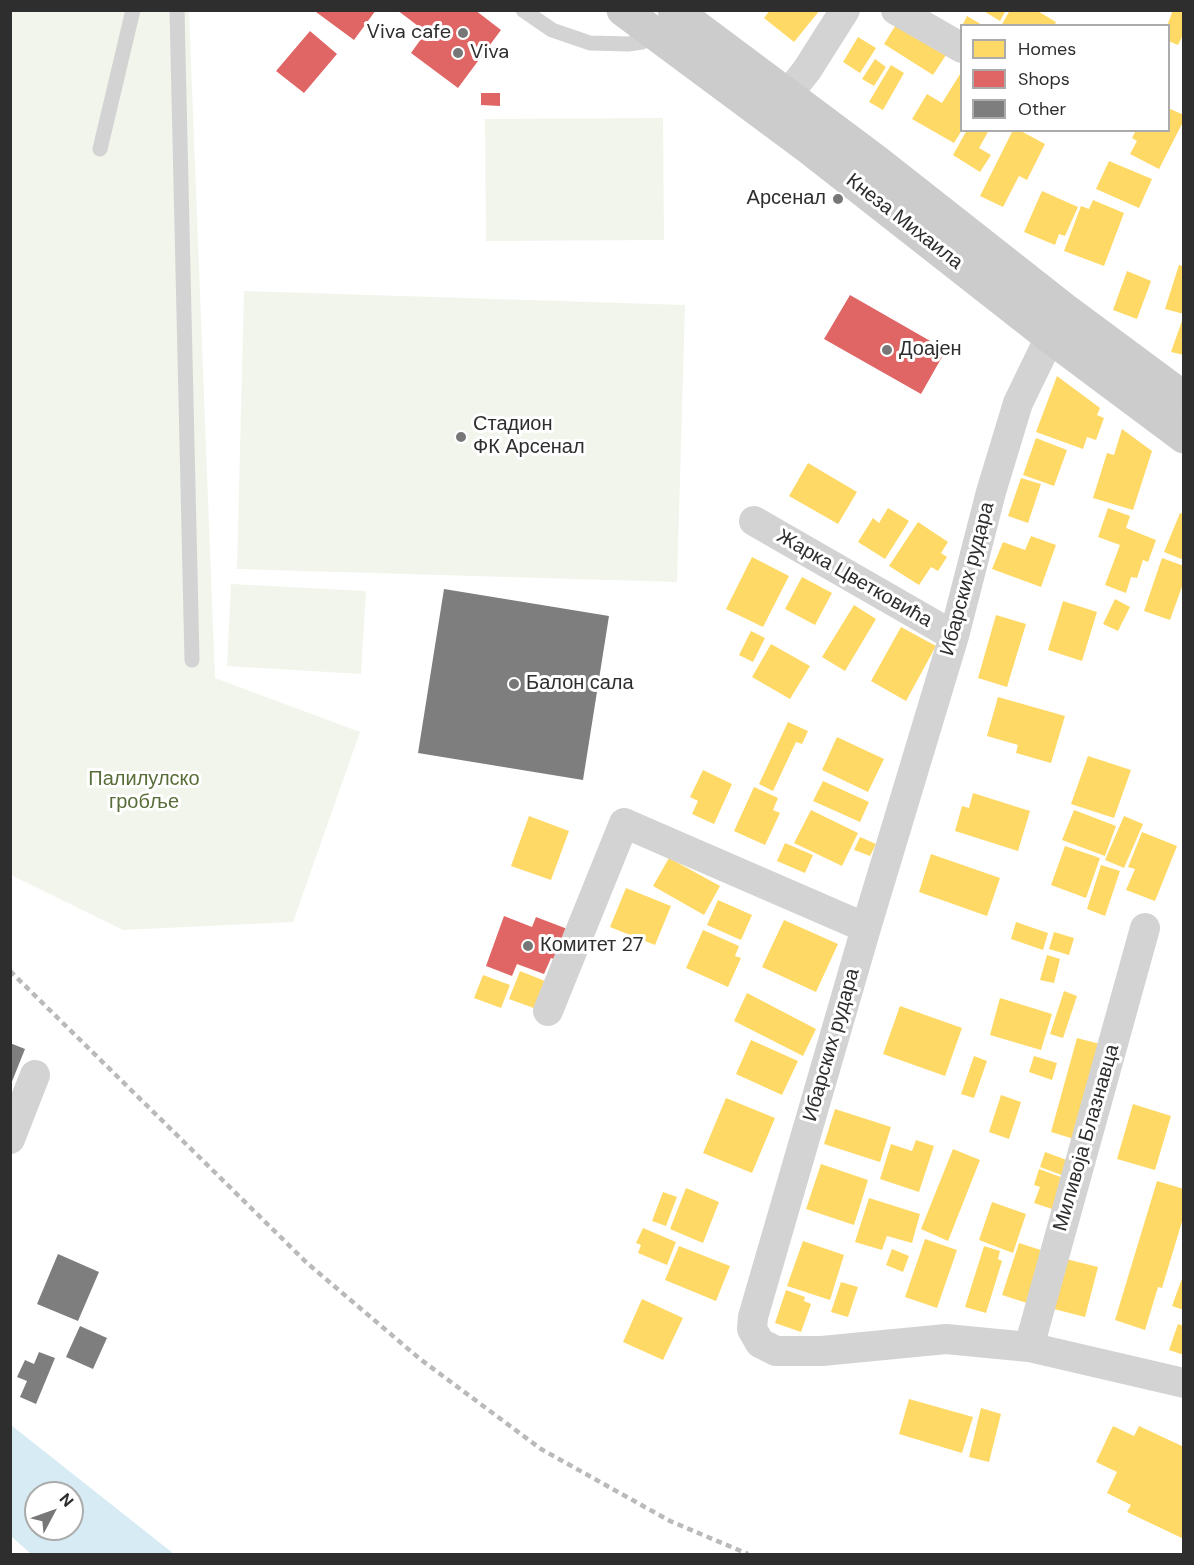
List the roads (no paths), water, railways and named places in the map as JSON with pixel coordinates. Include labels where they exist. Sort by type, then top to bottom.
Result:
[{"type":"main road","name":"Кнеза Михаила","points":[[623,10],[664,22],[788,94],[1064,309],[1184,398]]},
{"type":"main road","name":"Кнеза Михаила","points":[[664,22],[828,163],[1050,337],[1184,437]]},
{"type":"street","points":[[788,94],[807,70],[845,10]]},
{"type":"street","points":[[896,10],[960,47]]},
{"type":"street","name":"Ибарских рудара","points":[[1050,337],[1018,403],[991,492],[954,636],[753,1317],[753,1333],[765,1347],[776,1351],[822,1351],[946,1340],[1029,1347],[1184,1383]]},
{"type":"street","name":"Жарка Цветковића","points":[[754,522],[954,636]]},
{"type":"street","points":[[549,1011],[624,822],[866,928]]},
{"type":"street","name":"Миливоја Блазнавца","points":[[1029,1347],[1145,928]]},
{"type":"street","points":[[10,1139],[35,1075]]},
{"type":"lane","points":[[100,149],[133,10]]},
{"type":"lane","points":[[177,10],[192,660]]},
{"type":"lane","points":[[523,10],[552,30],[590,43],[628,45],[642,42],[664,22]]},
{"type":"water","points":[[11,1425],[82,1481],[24,1481],[24,1541],[84,1541],[84,1483],[174,1554],[31,1554],[11,1536]]},
{"type":"railway","points":[[10,971],[307,1263],[420,1359],[541,1449],[670,1521],[748,1554]]},
{"type":"place","name":"Viva cafe","points":[[463,33]]},
{"type":"place","name":"Viva","points":[[458,53]]},
{"type":"place","name":"Арсенал","points":[[838,199]]},
{"type":"place","name":"Доајен","points":[[887,350]]},
{"type":"place","name":"Стадион ФК Арсенал","points":[[461,437]]},
{"type":"place","name":"Балон сала","points":[[514,684]]},
{"type":"place","name":"Комитет 27","points":[[528,946]]},
{"type":"park label","name":"Палилулско гробље","points":[[144,792]]}]
